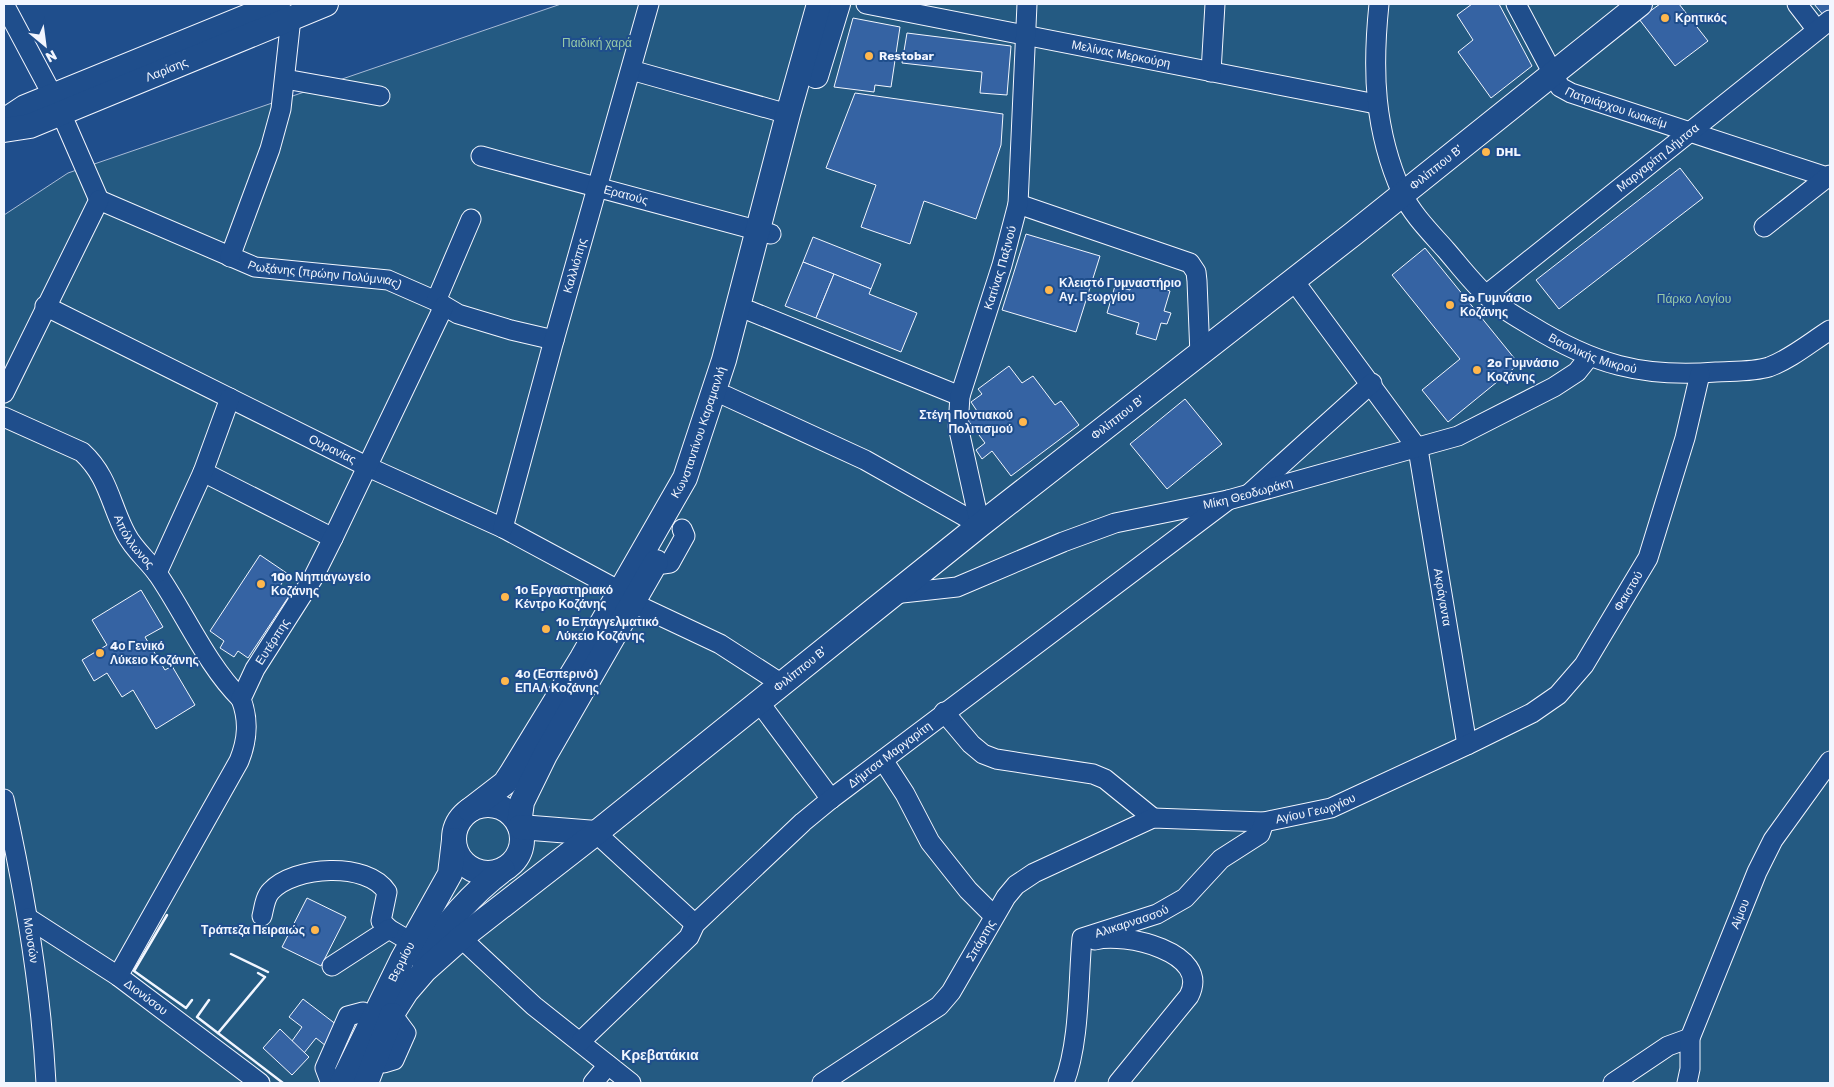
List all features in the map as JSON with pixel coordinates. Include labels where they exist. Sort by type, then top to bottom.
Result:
[{"type":"main road","name":"Λαρίσης","points":[[4,130],[30,126],[57,105],[284,11],[326,4]]},
{"type":"main road","name":"Κωνσταντίνου Καραμανλή","points":[[470,810],[508,778],[690,501],[712,446],[750,311],[788,114],[819,4]]},
{"type":"main road","name":"Κωνσταντίνου Καραμανλή","points":[[520,825],[522,802],[627,596],[690,465],[717,386],[764,232],[838,4]]},
{"type":"main road","name":"Φιλίππου Β'","points":[[392,1014],[406,992],[425,970],[461,938],[596,833],[980,525],[1294,281],[1552,72],[1640,4]]},
{"type":"main road","name":"Λαρίσης","points":[[4,122],[25,107],[57,105]]},
{"type":"main road","points":[[508,866],[522,844],[520,825],[509,812],[496,806],[485,805],[470,810],[458,822],[454,840],[460,857],[468,866],[484,873],[508,866],[558,862]]},
{"type":"main road","points":[[520,825],[596,833]]},
{"type":"main road","name":"Βερμίου","points":[[336,1082],[411,942],[450,874],[454,840]]},
{"type":"main road","name":"Βερμίου","points":[[366,1083],[392,1014],[411,979],[449,920],[483,885],[508,866]]},
{"type":"street","points":[[4,4],[57,105],[100,200],[45,306],[4,393]]},
{"type":"street","name":"Καλλιόπης","points":[[503,528],[596,187],[649,4]]},
{"type":"street","name":"Μελίνας Μερκούρη","points":[[866,4],[1376,104]]},
{"type":"street","name":"Κατίνας Παξινού","points":[[980,525],[958,426],[960,396],[1002,265],[1018,204],[1024,35],[1027,4]]},
{"type":"street","points":[[1211,72],[1215,4]]},
{"type":"street","name":"Βασιλικής Μικρού","points":[[1379,4],[1375,44],[1376,104],[1392,168],[1403,194],[1419,219],[1486,295],[1542,332],[1589,357],[1617,366],[1652,373],[1700,374],[1769,366],[1784,360],[1830,330]]},
{"type":"street","name":"Πατριάρχου Ιωακείμ","points":[[1516,4],[1560,86],[1571,93],[1829,177]]},
{"type":"street","points":[[1797,4],[1824,25]]},
{"type":"street","points":[[230,257],[270,149],[281,109],[285,79],[284,11]]},
{"type":"street","name":"Μαργαρίτη Δήμτσα","points":[[1486,295],[1824,25]]},
{"type":"street","points":[[631,70],[788,114]]},
{"type":"street","points":[[285,79],[380,96]]},
{"type":"street","name":"Ερατούς","points":[[481,156],[764,232]]},
{"type":"street","points":[[1764,227],[1829,177]]},
{"type":"street","name":"Ρωξάνης (πρώην Πολύμνιας)","points":[[100,200],[255,267],[380,278],[480,321],[554,340]]},
{"type":"street","points":[[1018,204],[1190,263],[1196,272],[1197,281],[1200,355]]},
{"type":"street","name":"Ευτέρπης","points":[[241,699],[260,661],[313,578],[368,467],[440,304],[471,219]]},
{"type":"street","points":[[1294,281],[1372,383],[1418,449]]},
{"type":"street","name":"Ουρανίας","points":[[45,306],[368,467],[503,528],[627,596],[720,644],[782,684]]},
{"type":"street","points":[[750,311],[960,396]]},
{"type":"street","name":"Μίκη Θεοδωράκη","points":[[894,594],[957,587],[1063,542],[1115,523],[1228,500],[1418,449],[1458,436],[1554,387],[1577,372],[1589,357]]},
{"type":"street","name":"Φαιστού","points":[[1467,745],[1544,706],[1571,683],[1584,665],[1648,558],[1685,438],[1700,374]]},
{"type":"street","points":[[1247,495],[1372,383]]},
{"type":"street","points":[[726,396],[865,460],[980,525]]},
{"type":"street","points":[[157,573],[203,472],[230,398]]},
{"type":"street","name":"Απόλλωνος","points":[[4,417],[82,452],[90,460],[108,487],[126,536],[157,573],[220,674],[241,699]]},
{"type":"street","name":"Ακράγαντα","points":[[1418,449],[1467,745]]},
{"type":"street","points":[[203,472],[333,538]]},
{"type":"street","name":"Δήμτσα Μαργαρίτη","points":[[580,1042],[689,937],[695,924],[831,798],[1228,500]]},
{"type":"street","points":[[663,564],[670,563],[685,536],[682,529]]},
{"type":"street","points":[[118,976],[239,760],[247,737],[247,714],[241,699]]},
{"type":"street","points":[[759,702],[831,798]]},
{"type":"street","points":[[944,712],[983,754],[996,759],[1093,774],[1105,779],[1152,818]]},
{"type":"street","name":"Αγίου Γεωργίου","points":[[1152,818],[1264,822],[1330,808],[1467,745]]},
{"type":"street","points":[[883,760],[930,842],[968,890],[994,916]]},
{"type":"street","name":"Αίμου","points":[[1687,1083],[1690,1069],[1690,1038],[1765,856],[1773,840],[1830,761]]},
{"type":"street","name":"Μουσών","points":[[4,799],[28,918],[43,1038],[46,1083]]},
{"type":"street","name":"Σπάρτης","points":[[822,1083],[939,1006],[956,985],[994,916],[1016,885],[1034,873],[1152,818]]},
{"type":"street","name":"Αλικαρνασσού","points":[[1064,1083],[1073,1051],[1082,960],[1082,938],[1157,914],[1185,898],[1220,859],[1260,834],[1264,822]]},
{"type":"street","points":[[596,833],[695,924]]},
{"type":"street","points":[[262,916],[270,892],[282,882],[328,870],[345,871],[367,876],[382,885],[386,892],[381,921],[389,929],[411,942]]},
{"type":"street","name":"Διονύσου","points":[[28,918],[118,976],[260,1083]]},
{"type":"street","points":[[332,966],[389,929]]},
{"type":"street","points":[[1082,943],[1108,936],[1161,948],[1174,954],[1193,973],[1194,986],[1189,996],[1118,1083]]},
{"type":"street","points":[[461,938],[534,1006],[631,1083]]},
{"type":"street","points":[[336,1082],[325,1068],[348,1016],[363,1012]]},
{"type":"street","points":[[384,1063],[394,1060],[406,1033],[392,1014]]},
{"type":"street","points":[[1613,1083],[1668,1046],[1690,1038]]},
{"type":"street","points":[[592,1083],[608,1065]]},
{"type":"green space","points":[[561,4],[1830,4],[1830,1083],[4,1083],[4,215],[68,173]]},
{"type":"building","points":[[1472,4],[1499,4],[1532,66],[1491,98],[1458,52],[1473,40],[1457,15]]},
{"type":"building","points":[[1660,4],[1679,4],[1708,41],[1675,66],[1639,19]]},
{"type":"building","points":[[1814,4],[1830,4],[1830,10],[1824,16]]},
{"type":"building","name":"Restobar","points":[[853,18],[900,27],[891,87],[875,85],[874,92],[834,87]]},
{"type":"building","points":[[907,33],[1011,46],[1007,95],[980,93],[982,72],[902,63]]},
{"type":"building","points":[[855,93],[1003,114],[1001,145],[976,219],[924,201],[910,244],[861,227],[876,185],[826,168]]},
{"type":"building","points":[[1680,168],[1703,198],[1559,309],[1536,280]]},
{"type":"building","name":"Κλειστό Γυμναστήριο Αγ. Γεωργίου","points":[[1026,234],[1100,256],[1076,332],[1002,310]]},
{"type":"building","points":[[813,237],[881,264],[871,289],[803,262]]},
{"type":"building","points":[[1425,248],[1519,364],[1448,422],[1422,390],[1460,359],[1392,275]]},
{"type":"building","points":[[803,262],[834,274],[816,318],[785,306]]},
{"type":"building","points":[[834,274],[871,289],[869,294],[917,313],[901,352],[816,318]]},
{"type":"building","points":[[1133,279],[1170,291],[1164,311],[1171,313],[1167,324],[1161,323],[1156,340],[1136,334],[1139,323],[1107,313],[1115,286],[1130,290]]},
{"type":"building","name":"Στέγη Ποντιακού Πολιτισμού","points":[[1009,366],[1022,383],[1033,376],[1055,405],[1061,401],[1079,425],[1011,476],[992,451],[982,459],[976,450],[985,443],[967,419],[977,411],[971,402],[982,394],[978,389]]},
{"type":"building","points":[[1185,399],[1222,444],[1167,489],[1130,444]]},
{"type":"building","points":[[260,555],[288,574],[278,589],[289,596],[248,658],[238,651],[234,657],[220,648],[224,641],[210,631]]},
{"type":"building","points":[[141,590],[163,627],[145,637],[165,670],[172,666],[195,705],[156,729],[133,690],[122,697],[107,673],[94,681],[82,660],[107,645],[92,620]]},
{"type":"building","name":"Τράπεζα Πειραιώς","points":[[307,898],[346,917],[321,966],[282,947]]},
{"type":"building","points":[[303,999],[350,1035],[336,1054],[316,1038],[304,1053],[292,1041],[302,1027],[289,1017]]},
{"type":"building","points":[[280,1029],[309,1057],[292,1075],[263,1048]]},
{"type":"wall","points":[[167,915],[134,971],[186,1008],[192,1000]]},
{"type":"wall","points":[[231,954],[268,972]]},
{"type":"wall","points":[[218,1033],[265,977],[258,973]]},
{"type":"wall","points":[[209,1000],[197,1017],[283,1083]]},
{"type":"place","name":"Κρητικός","points":[[1665,18]]},
{"type":"place","name":"Restobar","points":[[869,56]]},
{"type":"place","name":"DHL","points":[[1486,152]]},
{"type":"place","name":"Κλειστό Γυμναστήριο Αγ. Γεωργίου","points":[[1049,290]]},
{"type":"place","name":"5o Γυμνάσιο Κοζάνης","points":[[1450,305]]},
{"type":"place","name":"2o Γυμνάσιο Κοζάνης","points":[[1477,370]]},
{"type":"place","name":"Στέγη Ποντιακού Πολιτισμού","points":[[1023,422]]},
{"type":"place","name":"10ο Νηπιαγωγείο Κοζάνης","points":[[261,584]]},
{"type":"place","name":"1ο Εργαστηριακό Κέντρο Κοζάνης","points":[[505,597]]},
{"type":"place","name":"1ο Επαγγελματικό Λύκειο Κοζάνης","points":[[546,629]]},
{"type":"place","name":"4ο Γενικό Λύκειο Κοζάνης","points":[[100,653]]},
{"type":"place","name":"4ο (Εσπερινό) ΕΠΑΛ Κοζάνης","points":[[505,681]]},
{"type":"place","name":"Τράπεζα Πειραιώς","points":[[315,930]]},
{"type":"district","name":"Κρεβατάκια","points":[[660,1055]]},
{"type":"park label","name":"Παιδική χαρά","points":[[597,43]]},
{"type":"park label","name":"Πάρκο Λογίου","points":[[1694,299]]}]
